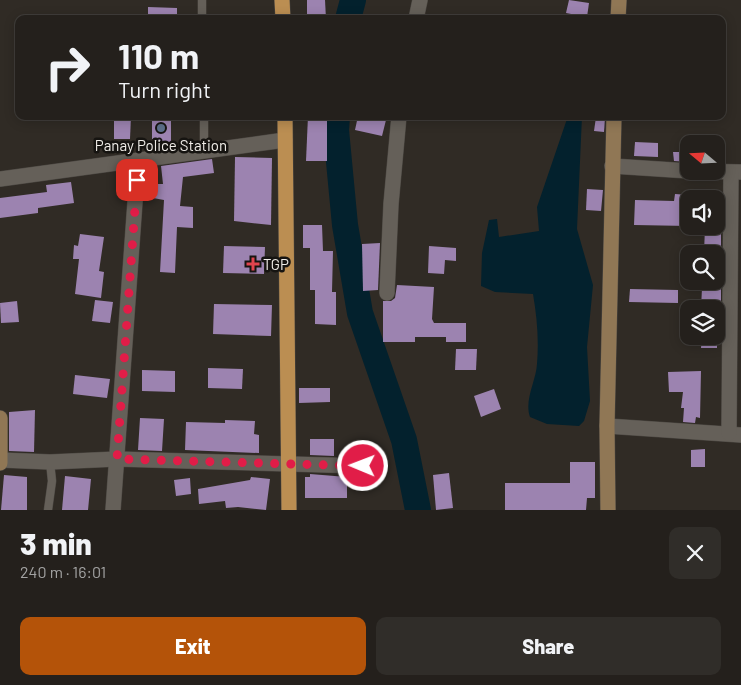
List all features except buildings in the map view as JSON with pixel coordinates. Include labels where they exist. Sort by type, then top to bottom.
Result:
[{"type":"main road","points":[[282,0],[282,15]]},
{"type":"main road","points":[[285,120],[289,510]]},
{"type":"street","points":[[417,15],[420,0]]},
{"type":"street","points":[[618,15],[619,0]]},
{"type":"street","points":[[387,294],[391,204],[399,120]]},
{"type":"street","points":[[608,510],[607,426],[614,120]]},
{"type":"street","points":[[0,179],[285,140]]},
{"type":"street","points":[[112,510],[138,160]]},
{"type":"street","points":[[612,166],[680,170]]},
{"type":"street","points":[[607,426],[735,434],[736,173]]},
{"type":"street","points":[[0,418],[0,462],[117,459],[363,466]]},
{"type":"lane","points":[[202,0],[202,15]]},
{"type":"lane","points":[[204,120],[204,151]]},
{"type":"lane","points":[[48,510],[52,480],[50,462]]},
{"type":"water","points":[[567,120],[582,120],[577,229],[593,285],[587,347],[590,401],[584,421],[579,426],[547,424],[530,417],[528,404],[538,355],[536,311],[533,294],[495,292],[481,286],[482,253],[489,220],[497,219],[499,237],[539,231],[537,207]]},
{"type":"waterway","points":[[349,15],[353,0]]},
{"type":"waterway","points":[[337,120],[345,225],[360,313],[404,440],[418,510]]},
{"type":"place","name":"Panay Police Station","points":[[161,128]]},
{"type":"place","name":"TGP","points":[[253,264]]},
{"type":"route","points":[[137,180],[117,459],[363,466]]}]
